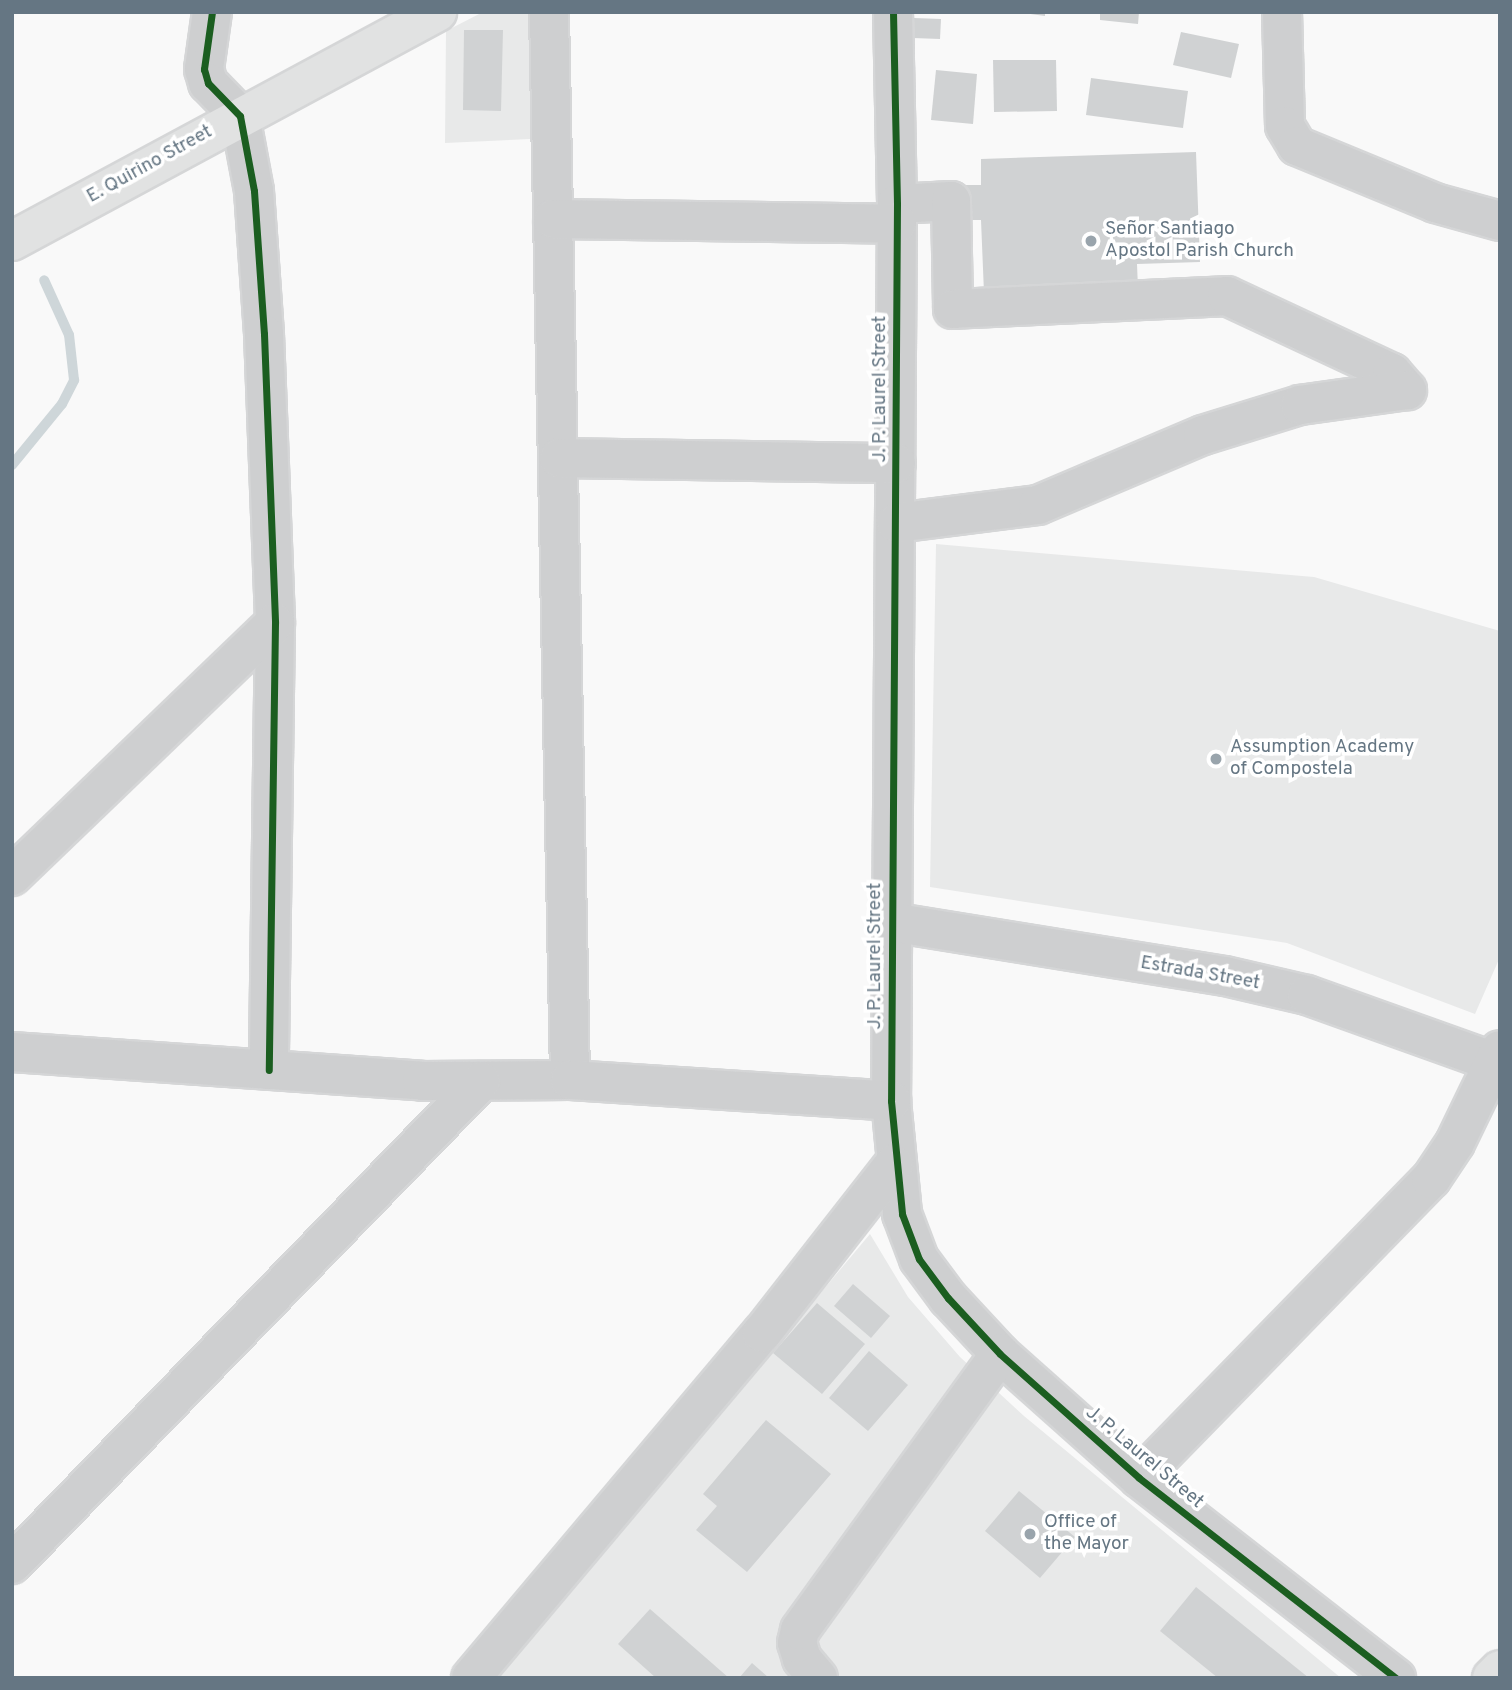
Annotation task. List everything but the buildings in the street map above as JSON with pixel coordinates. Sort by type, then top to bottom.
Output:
[{"type":"main road","name":"E. Quirino Street","points":[[12,241],[437,12]]},
{"type":"main road","points":[[1492,1678],[1500,1670]]},
{"type":"street","points":[[212,12],[204,69],[208,83],[240,116],[254,191],[259,259],[275,623],[269,1070]]},
{"type":"street","points":[[549,12],[570,1080]]},
{"type":"street","name":"J. P. Laurel Street","points":[[893,12],[897,214],[891,1101],[894,1164],[902,1214],[919,1259],[947,1298],[1000,1354],[1139,1478],[1396,1678]]},
{"type":"street","points":[[1282,12],[1285,126],[1297,146],[1424,198],[1500,221]]},
{"type":"street","points":[[553,219],[897,214],[951,201],[953,309],[1227,296],[1392,373],[1406,390],[1300,405],[1203,435],[1038,505],[896,523]]},
{"type":"street","points":[[559,458],[896,463]]},
{"type":"street","points":[[12,876],[275,623]]},
{"type":"street","name":"Estrada Street","points":[[891,922],[1225,976],[1307,995],[1498,1058]]},
{"type":"street","points":[[12,1052],[269,1070],[481,1081],[570,1080],[891,1101]]},
{"type":"street","points":[[1139,1478],[1431,1179],[1455,1143],[1498,1058]]},
{"type":"street","points":[[12,1564],[481,1081]]},
{"type":"street","points":[[471,1678],[762,1333],[894,1164]]},
{"type":"street","points":[[818,1678],[802,1659],[797,1643],[800,1630],[1000,1354]]},
{"type":"shaded area","points":[[483,12],[531,12],[530,139],[445,143],[446,31]]},
{"type":"shaded area","name":"Assumption Academy of Compostela","points":[[936,544],[1314,577],[1500,631],[1500,957],[1475,1014],[1287,943],[930,887]]},
{"type":"shaded area","points":[[870,1234],[908,1297],[960,1357],[1024,1416],[1341,1678],[498,1678]]},
{"type":"waterway","points":[[12,465],[62,404],[74,380],[69,335],[44,280]]},
{"type":"cycle path","points":[[212,12],[204,69],[208,83],[240,116],[254,191],[264,334],[275,623],[269,1070]]},
{"type":"cycle path","points":[[893,12],[897,204],[891,1101],[902,1214],[919,1259],[948,1298],[1000,1354],[1139,1478],[1396,1678]]},
{"type":"place","name":"Señor Santiago Apostol Parish Church","points":[[1091,241]]},
{"type":"place","name":"Assumption Academy of Compostela","points":[[1216,759]]},
{"type":"place","name":"Office of the Mayor","points":[[1030,1534]]}]
